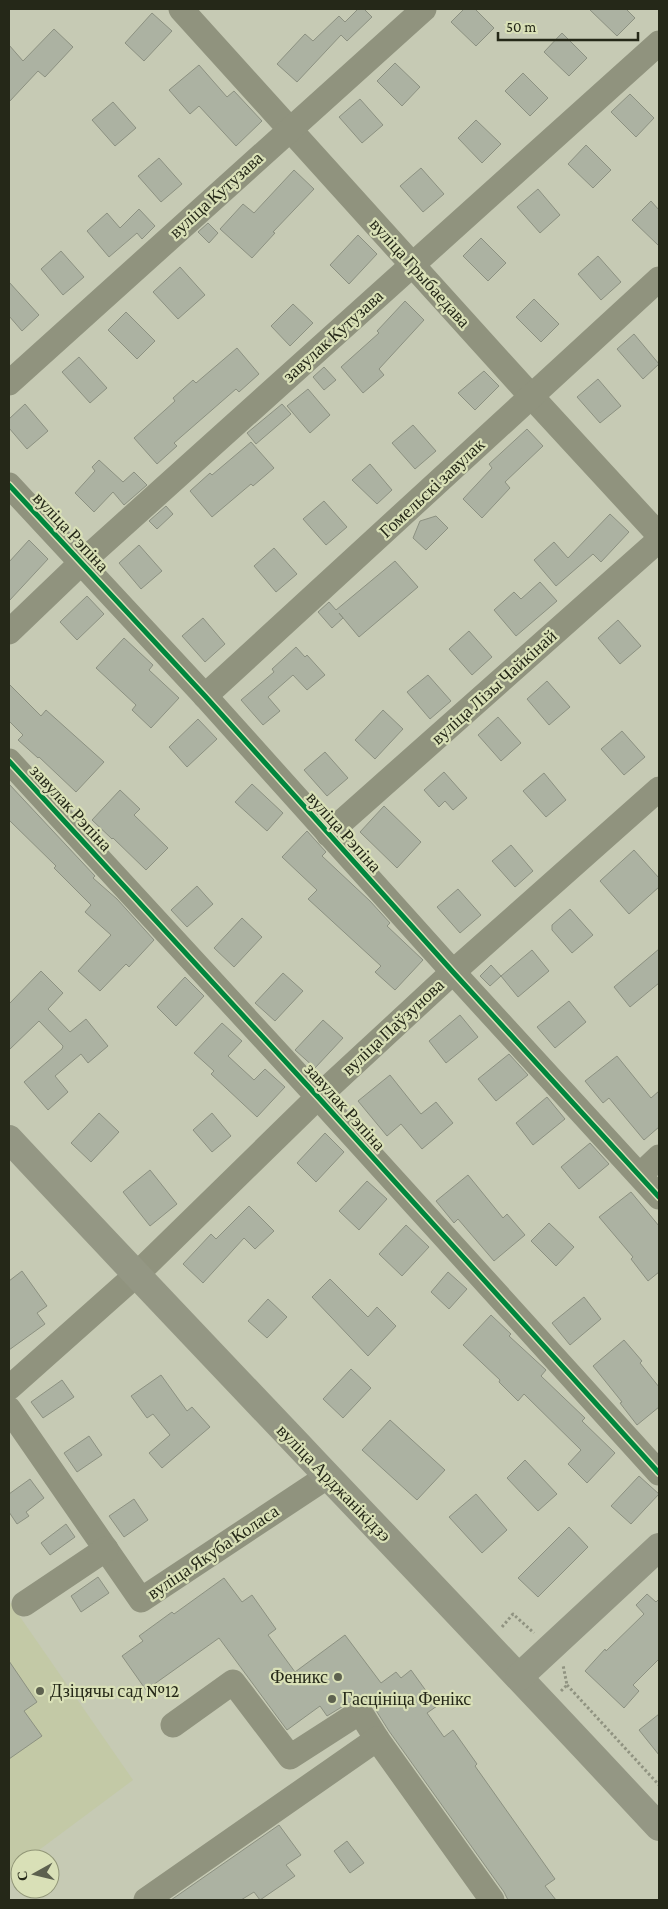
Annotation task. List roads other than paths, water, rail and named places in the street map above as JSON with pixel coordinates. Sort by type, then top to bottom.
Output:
[{"type":"main road","name":"вуліца Арджанікідзэ","points":[[9,1139],[136,1275],[520,1677],[659,1827]]},
{"type":"main road","points":[[520,1677],[659,1547]]},
{"type":"street","name":"вуліца Грыбаедава","points":[[181,9],[659,535]]},
{"type":"street","name":"вуліца Кутузава","points":[[9,383],[424,9]]},
{"type":"street","name":"завулак Кутузава","points":[[9,632],[81,563],[659,43]]},
{"type":"street","name":"Гомельскі завулак","points":[[205,696],[659,279]]},
{"type":"street","name":"вуліца Рэпіна","points":[[9,485],[205,696],[453,972],[659,1197]]},
{"type":"street","name":"вуліца Лізы Чайкінай","points":[[328,834],[659,540]]},
{"type":"street","name":"завулак Рэпіна","points":[[9,761],[318,1097],[659,1473]]},
{"type":"street","name":"вуліца Паўзунова","points":[[9,1388],[136,1275],[318,1097],[453,972],[659,789]]},
{"type":"street","points":[[640,1175],[659,1158]]},
{"type":"street","name":"вуліца Якуба Коласа","points":[[9,1409],[142,1600],[328,1476]]},
{"type":"street","points":[[24,1604],[106,1549]]},
{"type":"street","points":[[173,1725],[232,1682],[290,1757],[360,1712],[377,1739],[492,1900]]},
{"type":"street","points":[[146,1900],[377,1739]]},
{"type":"place","name":"Феникс","points":[[338,1677]]},
{"type":"place","name":"Дзіцячы сад №12","points":[[40,1691]]},
{"type":"place","name":"Гасцініца Фенікс","points":[[332,1699]]}]
